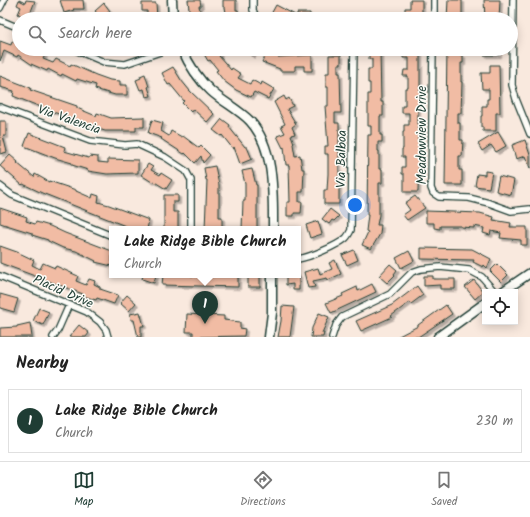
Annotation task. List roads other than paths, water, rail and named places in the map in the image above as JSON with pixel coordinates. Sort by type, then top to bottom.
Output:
[{"type":"street","points":[[0,8],[4,0]]},
{"type":"street","points":[[172,0],[173,12]]},
{"type":"street","points":[[253,0],[254,12]]},
{"type":"street","points":[[434,0],[434,12]]},
{"type":"street","points":[[513,0],[513,12]]},
{"type":"street","points":[[0,20],[12,25]]},
{"type":"street","points":[[90,56],[104,62],[125,64],[148,56]]},
{"type":"street","points":[[186,56],[197,76],[211,91],[250,121],[258,132],[266,150],[271,174],[273,226]]},
{"type":"street","name":"Via Balboa","points":[[301,258],[339,243],[347,238],[351,230],[354,56]]},
{"type":"street","name":"Meadowview Drive","points":[[433,56],[431,188],[433,193],[439,197],[469,198],[511,211],[530,209]]},
{"type":"street","points":[[512,56],[512,85],[530,134]]},
{"type":"street","name":"Via Valencia","points":[[0,107],[90,141],[124,145],[137,144],[165,157],[186,171],[191,180],[191,226]]},
{"type":"street","points":[[0,186],[12,195],[109,235]]},
{"type":"street","points":[[332,337],[336,325],[342,317],[390,294],[412,272],[421,269],[440,267],[469,270],[482,277],[492,289]]},
{"type":"street","points":[[506,289],[530,273]]},
{"type":"street","name":"Placid Drive","points":[[0,276],[87,312],[100,322],[106,330],[108,337]]},
{"type":"street","points":[[269,337],[272,313],[272,278]]},
{"type":"street","points":[[53,337],[58,330],[69,305]]},
{"type":"street","points":[[438,337],[482,305]]},
{"type":"place","name":"Lake Ridge Bible Church","points":[[205,324]]}]
